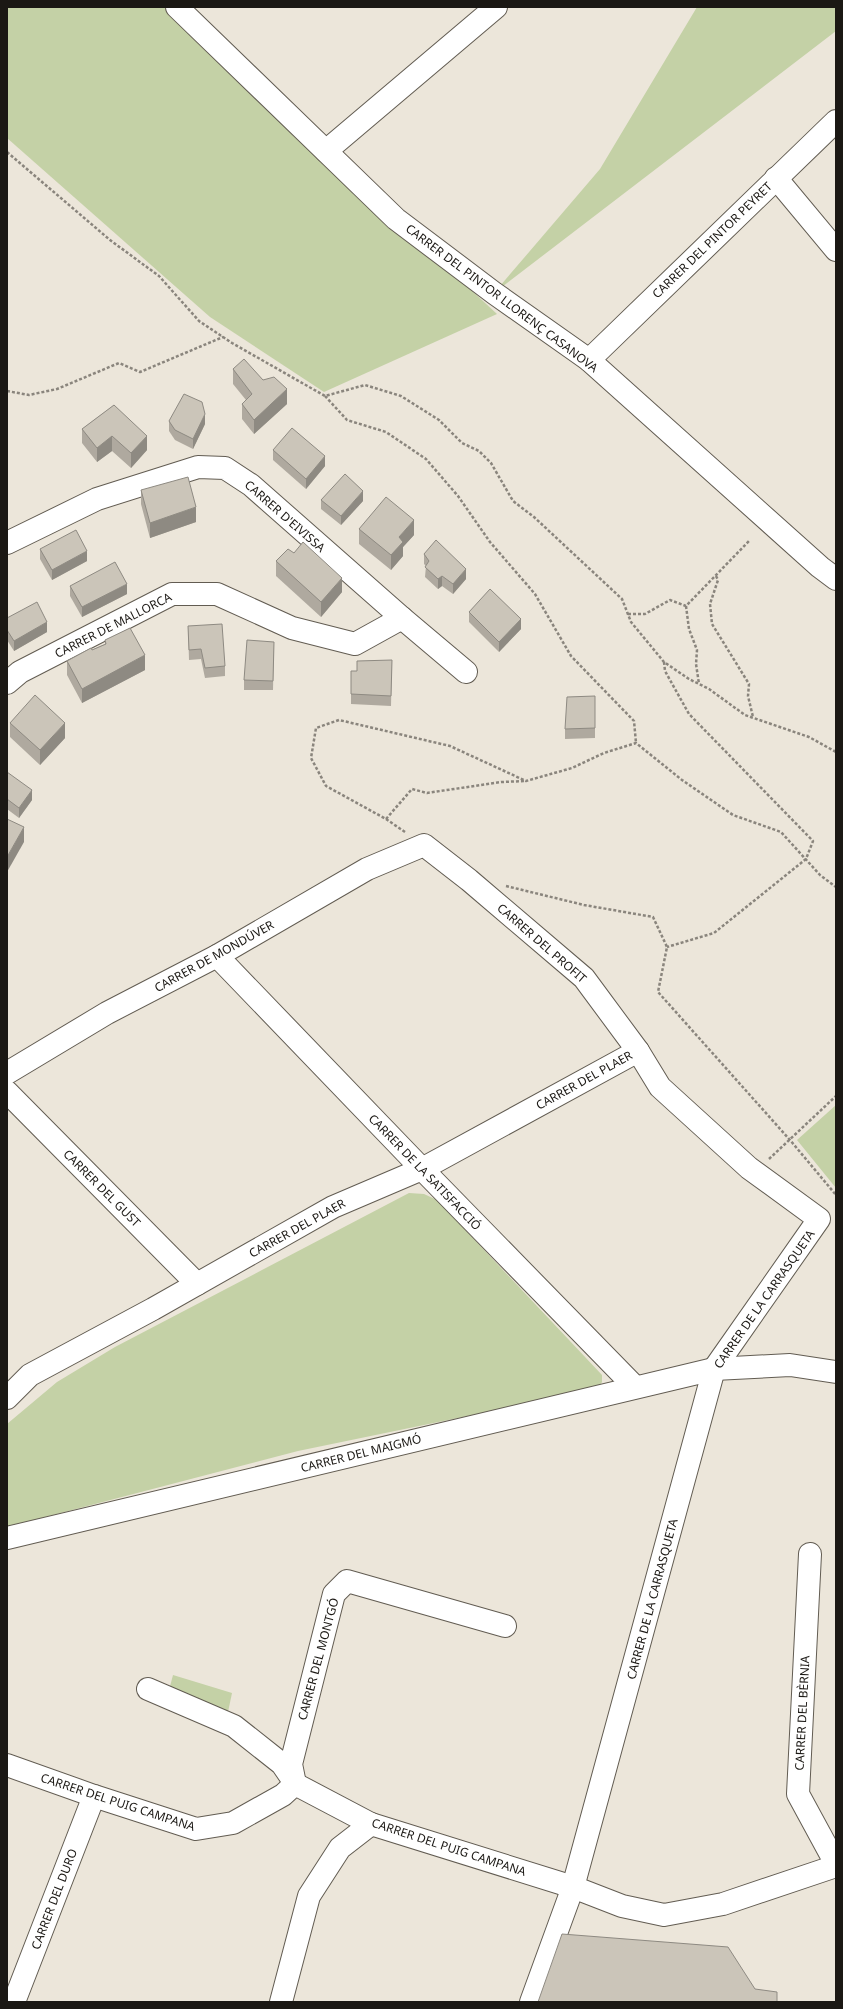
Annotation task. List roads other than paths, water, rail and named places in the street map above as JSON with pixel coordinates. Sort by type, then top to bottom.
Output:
[{"type":"street","name":"CARRER DEL PINTOR LLORENÇ CASANOVA","points":[[176,7],[396,219],[494,293],[589,360],[820,567],[836,579]]},
{"type":"street","points":[[326,151],[485,10]]},
{"type":"street","name":"CARRER DEL PINTOR PEYRET","points":[[589,360],[836,121]]},
{"type":"street","points":[[776,178],[836,250]]},
{"type":"street","name":"CARRER D'EIVISSA","points":[[7,543],[97,498],[198,467],[225,468],[251,485],[402,618],[466,672]]},
{"type":"street","name":"CARRER DE MALLORCA","points":[[7,683],[20,672],[172,594],[217,594],[292,628],[354,644],[402,618]]},
{"type":"street","name":"CARRER DE MONDÚVER","points":[[7,1073],[107,1013],[217,956],[368,869],[424,845]]},
{"type":"street","name":"CARRER DEL PROFIT","points":[[424,845],[470,880],[584,978],[638,1051],[660,1087],[754,1173],[819,1219]]},
{"type":"street","name":"CARRER DE LA SATISFACCIÓ","points":[[217,956],[422,1170],[635,1387]]},
{"type":"street","name":"CARRER DEL PLAER","points":[[7,1398],[30,1375],[197,1284],[333,1207],[422,1170],[638,1051]]},
{"type":"street","name":"CARRER DEL GUST","points":[[7,1092],[197,1284]]},
{"type":"street","name":"CARRER DE LA CARRASQUETA","points":[[531,2002],[573,1887],[714,1369],[819,1219]]},
{"type":"street","name":"CARRER DEL MAIGMÓ","points":[[7,1538],[714,1369],[790,1365],[836,1372]]},
{"type":"street","name":"CARRER DEL BÈRNIA","points":[[810,1554],[798,1794],[836,1865]]},
{"type":"street","name":"CARRER DEL MONTGÓ","points":[[295,1784],[291,1764],[334,1594],[347,1582],[505,1626]]},
{"type":"street","points":[[148,1689],[234,1726],[282,1764],[295,1784]]},
{"type":"street","name":"CARRER DEL PUIG CAMPANA","points":[[7,1765],[94,1796],[196,1829],[233,1823],[283,1795],[295,1784],[371,1824],[573,1887],[622,1906],[664,1915],[723,1904],[836,1865]]},
{"type":"street","name":"CARRER DEL DURO","points":[[14,2002],[94,1796]]},
{"type":"street","points":[[281,2002],[309,1896],[340,1848],[371,1824]]}]
